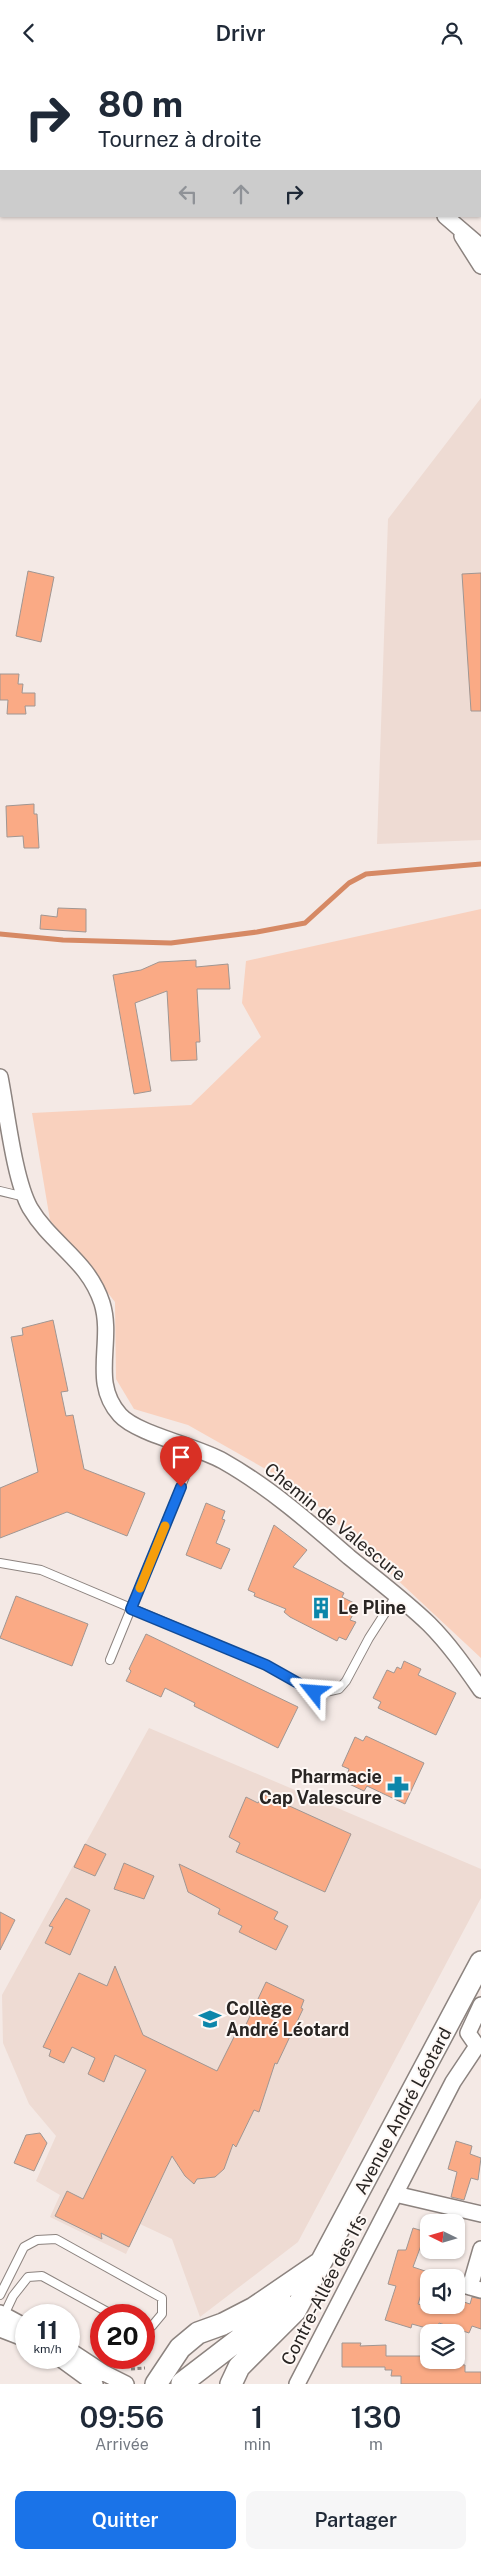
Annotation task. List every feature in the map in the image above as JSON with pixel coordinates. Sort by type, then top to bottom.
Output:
[{"type":"main road","name":"Avenue André Léotard","points":[[232,2384],[239,2367],[295,2311],[479,1974]]},
{"type":"main road","name":"Avenue André Léotard","points":[[180,2384],[255,2327],[324,2260]]},
{"type":"main road","points":[[156,2384],[180,2348],[198,2333],[223,2324],[254,2308],[324,2260]]},
{"type":"street","points":[[446,217],[481,247]]},
{"type":"street","points":[[457,228],[481,266]]},
{"type":"street","name":"Chemin de Valescure","points":[[0,1077],[26,1197],[44,1227],[80,1263],[95,1285],[106,1322],[103,1369],[104,1385],[107,1396],[122,1417],[140,1428],[202,1450],[234,1467],[291,1507],[430,1625],[461,1661],[481,1690]]},
{"type":"street","name":"Contre-Allée des Ifs","points":[[296,2384],[452,2082],[479,2046],[468,2033],[481,2005]]},
{"type":"street","points":[[395,2194],[481,2214]]},
{"type":"street","points":[[469,2287],[481,2249]]},
{"type":"street","points":[[1,2320],[15,2329]]},
{"type":"street","points":[[80,2357],[104,2373],[126,2384]]},
{"type":"street","points":[[74,2369],[95,2384]]},
{"type":"lane","points":[[0,1191],[26,1197]]},
{"type":"lane","points":[[110,1660],[188,1469]]},
{"type":"lane","points":[[0,1563],[41,1570],[266,1665],[302,1687],[321,1693],[339,1689],[346,1681],[369,1638],[396,1595]]},
{"type":"lane","points":[[0,2295],[24,2247],[37,2239],[56,2239],[162,2298],[162,2315],[155,2323]]},
{"type":"lane","points":[[1,2320],[13,2296],[28,2277],[42,2276],[93,2304]]},
{"type":"shaded area","points":[[481,398],[481,840],[377,844],[388,519]]},
{"type":"shaded area","points":[[481,909],[481,1658],[299,1488],[188,1425],[134,1409],[116,1379],[115,1302],[50,1220],[32,1113],[191,1105],[261,1037],[242,1003],[246,961]]},
{"type":"shaded area","name":"Collège André Léotard","points":[[149,1728],[481,1869],[481,1898],[298,2242],[200,2317],[172,2239],[140,2224],[126,2254],[50,2217],[60,2195],[36,2181],[56,2136],[29,2104],[3,2043],[2,1995]]},
{"type":"building","points":[[28,571],[54,577],[41,642],[16,636]]},
{"type":"building","points":[[481,573],[481,711],[471,711],[462,574]]},
{"type":"building","points":[[0,674],[19,674],[18,684],[23,684],[22,693],[35,693],[35,706],[25,706],[26,714],[7,714],[8,700],[0,700]]},
{"type":"building","points":[[34,804],[34,814],[37,814],[39,848],[24,848],[23,836],[7,837],[6,806]]},
{"type":"building","points":[[58,908],[86,909],[86,932],[40,929],[41,915],[57,917]]},
{"type":"building","points":[[196,960],[196,967],[228,964],[230,989],[197,989],[200,1042],[196,1042],[197,1060],[171,1061],[167,991],[135,1003],[151,1091],[134,1094],[113,975],[141,970],[159,962]]},
{"type":"building","points":[[53,1320],[68,1391],[61,1392],[66,1416],[73,1415],[84,1469],[145,1493],[127,1536],[67,1512],[0,1538],[0,1488],[38,1472],[11,1337],[23,1335],[22,1328]]},
{"type":"building","points":[[206,1503],[225,1511],[222,1519],[225,1520],[216,1543],[230,1549],[221,1569],[186,1555]]},
{"type":"building","points":[[274,1525],[307,1550],[293,1567],[344,1593],[342,1597],[358,1605],[350,1620],[356,1622],[346,1640],[339,1637],[337,1641],[290,1617],[284,1612],[286,1609],[254,1596],[255,1593],[248,1590]]},
{"type":"building","points":[[16,1596],[88,1624],[72,1666],[0,1638]]},
{"type":"building","points":[[146,1634],[298,1707],[278,1748],[194,1706],[195,1703],[165,1688],[161,1697],[126,1681],[131,1671],[129,1669]]},
{"type":"building","points":[[404,1661],[421,1669],[418,1675],[456,1693],[436,1735],[378,1708],[381,1702],[373,1698],[387,1670],[394,1673],[397,1667],[401,1669]]},
{"type":"building","points":[[366,1736],[424,1763],[405,1804],[367,1786],[364,1791],[347,1783],[350,1777],[347,1775],[349,1769],[342,1766],[355,1737],[363,1741]]},
{"type":"building","points":[[263,1794],[351,1834],[325,1892],[236,1852],[240,1843],[229,1837],[246,1797],[258,1803]]},
{"type":"building","points":[[85,1844],[106,1854],[95,1876],[74,1867]]},
{"type":"building","points":[[124,1863],[154,1876],[144,1899],[114,1889]]},
{"type":"building","points":[[179,1864],[278,1912],[274,1919],[288,1926],[276,1950],[239,1932],[242,1926],[218,1914],[220,1909],[188,1892]]},
{"type":"building","points":[[66,1898],[90,1910],[70,1955],[45,1943],[53,1927],[49,1926]]},
{"type":"building","points":[[0,1912],[15,1920],[0,1950]]},
{"type":"building","points":[[115,1966],[143,2035],[217,2071],[236,2033],[241,2035],[266,1982],[304,2000],[301,2008],[303,2009],[277,2064],[275,2063],[259,2112],[254,2110],[236,2147],[233,2144],[224,2169],[215,2177],[197,2179],[194,2184],[185,2176],[172,2156],[129,2247],[101,2233],[102,2239],[55,2216],[67,2191],[83,2199],[146,2070],[115,2055],[104,2082],[88,2074],[95,2058],[72,2047],[64,2063],[49,2056],[51,2050],[43,2047],[79,1973],[107,1986]]},
{"type":"building","points":[[40,2133],[47,2143],[34,2171],[14,2163],[26,2135]]},
{"type":"building","points":[[456,2141],[472,2146],[470,2154],[481,2158],[478,2180],[471,2178],[464,2200],[451,2197],[457,2172],[448,2169]]},
{"type":"building","points":[[413,2228],[420,2230],[420,2248],[413,2267],[420,2269],[420,2298],[418,2304],[420,2304],[420,2314],[465,2314],[465,2302],[470,2304],[472,2297],[481,2299],[481,2329],[472,2326],[469,2333],[465,2332],[465,2324],[439,2323],[420,2324],[420,2326],[412,2324],[411,2328],[385,2320],[396,2286],[388,2284],[398,2250],[406,2250]]},
{"type":"building","points":[[342,2343],[361,2343],[360,2346],[386,2345],[386,2356],[420,2356],[420,2369],[465,2369],[465,2372],[481,2372],[481,2384],[401,2384],[401,2376],[391,2376],[392,2370],[385,2370],[385,2367],[342,2367]]},
{"type":"waterway","points":[[0,934],[63,940],[171,943],[257,932],[305,923],[349,883],[366,874],[481,864]]},
{"type":"slow traffic","points":[[140,1588],[165,1526]]},
{"type":"place","name":"Le Pline","points":[[321,1608]]},
{"type":"place","name":"Pharmacie Cap Valescure","points":[[398,1787]]},
{"type":"place","name":"Collège André Léotard","points":[[210,2019]]},
{"type":"route","points":[[181,1487],[131,1609],[266,1665],[302,1687],[314,1692]]}]
